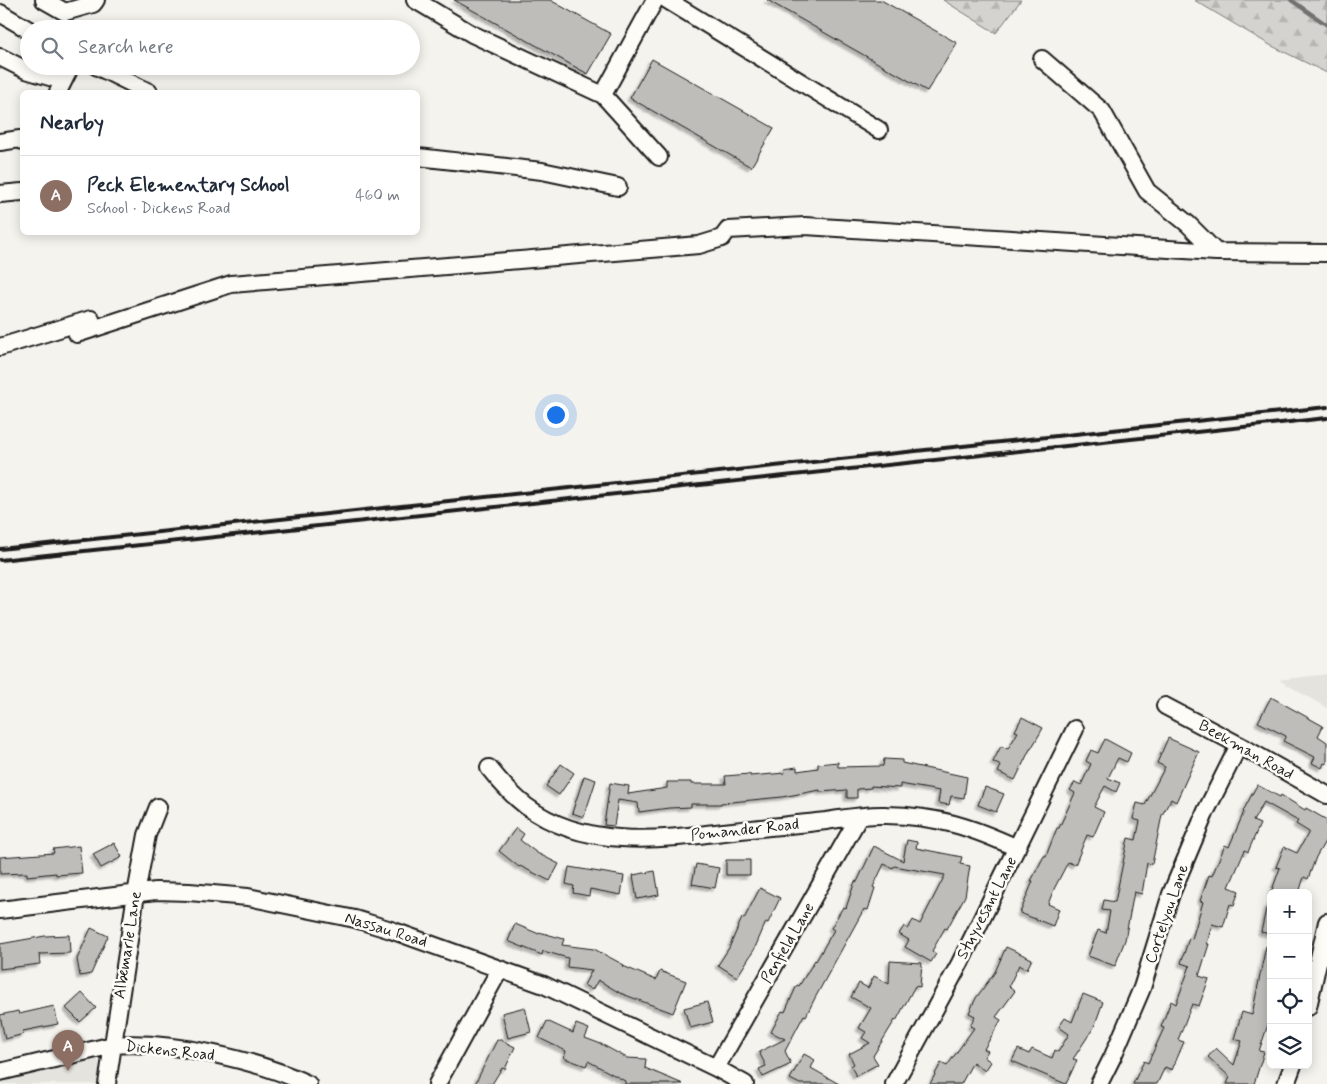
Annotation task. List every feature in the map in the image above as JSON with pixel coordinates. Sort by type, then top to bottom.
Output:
[{"type":"street","points":[[44,0],[65,12],[93,4],[96,0]]},
{"type":"street","points":[[415,0],[472,34],[603,95],[659,157]]},
{"type":"street","points":[[603,95],[655,0]]},
{"type":"street","points":[[667,0],[880,130]]},
{"type":"street","points":[[0,13],[20,25]]},
{"type":"street","points":[[0,57],[20,67]]},
{"type":"street","points":[[1042,59],[1102,111],[1147,191],[1188,224],[1216,252]]},
{"type":"street","points":[[36,75],[61,87],[67,75]]},
{"type":"street","points":[[114,75],[145,90]]},
{"type":"street","points":[[0,142],[20,139]]},
{"type":"street","points":[[420,157],[542,171],[618,187]]},
{"type":"street","points":[[0,194],[20,192]]},
{"type":"street","points":[[77,334],[231,284],[699,245],[722,238],[728,230],[805,226],[1216,252],[1327,253]]},
{"type":"street","points":[[0,347],[165,296]]},
{"type":"street","name":"Beekman Road","points":[[1165,706],[1239,745],[1327,796]]},
{"type":"street","name":"Stuyvesant Lane","points":[[894,1084],[960,964],[1075,729]]},
{"type":"street","name":"Cortelyou Lane","points":[[1099,1084],[1139,995],[1172,894],[1206,811],[1239,745]]},
{"type":"street","name":"Pomander Road","points":[[489,768],[508,790],[527,807],[573,829],[601,836],[625,839],[677,838],[884,814],[942,820],[970,828],[1017,848]]},
{"type":"street","name":"Albemarle Lane","points":[[107,1084],[136,894],[147,835],[158,807]]},
{"type":"street","name":"Penfield Lane","points":[[716,1068],[859,817]]},
{"type":"street","name":"Nassau Road","points":[[0,910],[156,891],[189,892],[248,898],[355,919],[391,930],[562,993],[745,1084]]},
{"type":"street","points":[[1312,989],[1327,922]]},
{"type":"street","points":[[437,1084],[500,969]]},
{"type":"street","name":"Dickens Road","points":[[0,1072],[113,1045],[132,1044],[171,1047],[226,1057],[269,1069],[308,1084]]},
{"type":"street","points":[[1286,1084],[1291,1069]]},
{"type":"shaded area","points":[[1327,674],[1327,708],[1279,680]]},
{"type":"shaded area","points":[[90,1058],[98,1060],[102,1069],[99,1084],[0,1084],[0,1080]]},
{"type":"green space","points":[[943,0],[1021,0],[996,33]]},
{"type":"green space","points":[[1194,0],[1327,0],[1327,73],[1270,45]]},
{"type":"building","points":[[454,0],[550,0],[611,34],[588,74]]},
{"type":"building","points":[[767,0],[881,0],[957,43],[927,91]]},
{"type":"building","points":[[652,59],[774,128],[751,167],[630,98]]},
{"type":"building","points":[[1271,697],[1323,726],[1318,736],[1327,742],[1327,764],[1324,763],[1322,768],[1312,763],[1315,757],[1283,741],[1286,736],[1258,722]]},
{"type":"building","points":[[1022,717],[1043,728],[1015,780],[998,772],[1001,766],[993,762],[1001,746],[1008,749],[1018,732],[1015,731]]},
{"type":"building","points":[[1168,738],[1199,752],[1176,802],[1171,799],[1162,815],[1152,864],[1147,863],[1142,894],[1134,892],[1125,940],[1115,966],[1088,956],[1098,930],[1106,933],[1110,911],[1102,910],[1104,900],[1115,902],[1128,838],[1136,840],[1140,821],[1133,819],[1137,803],[1145,805],[1165,767],[1157,763]]},
{"type":"building","points":[[1105,739],[1131,753],[1127,762],[1118,758],[1108,778],[1120,783],[1116,792],[1105,786],[1094,807],[1104,812],[1093,837],[1087,835],[1075,865],[1068,862],[1054,889],[1048,904],[1059,909],[1053,926],[1020,913],[1033,881],[1031,881],[1044,856],[1046,856],[1057,828],[1059,828],[1075,793],[1070,790],[1075,782],[1081,785],[1091,764],[1086,761],[1091,750],[1098,753]]},
{"type":"building","points":[[884,759],[902,760],[902,763],[967,777],[964,798],[951,796],[949,805],[938,803],[940,791],[900,784],[900,788],[871,786],[871,788],[857,789],[857,798],[847,798],[847,790],[820,792],[820,790],[782,797],[721,804],[691,804],[691,807],[639,812],[638,803],[618,800],[614,826],[604,825],[610,783],[629,786],[628,794],[667,788],[667,782],[726,784],[725,776],[785,773],[784,769],[797,767],[797,771],[818,768],[818,764],[838,762],[838,767],[883,766]]},
{"type":"building","points":[[561,764],[574,773],[559,795],[546,786]]},
{"type":"building","points":[[584,776],[596,780],[584,817],[572,813]]},
{"type":"building","points":[[1257,785],[1280,797],[1281,795],[1305,810],[1306,808],[1327,820],[1327,838],[1316,857],[1308,879],[1304,877],[1300,889],[1272,889],[1280,868],[1276,867],[1284,847],[1297,853],[1309,832],[1296,824],[1298,821],[1264,802],[1253,821],[1260,824],[1248,852],[1245,850],[1229,887],[1239,891],[1234,905],[1230,904],[1223,927],[1212,924],[1207,944],[1209,944],[1199,976],[1209,979],[1199,1006],[1192,1004],[1178,1040],[1184,1042],[1172,1070],[1165,1067],[1157,1084],[1133,1084],[1144,1061],[1148,1063],[1164,1028],[1161,1027],[1171,1001],[1176,1004],[1190,966],[1181,963],[1189,938],[1192,939],[1203,902],[1200,901],[1209,875],[1212,876],[1225,845],[1229,847],[1243,811]]},
{"type":"building","points":[[985,787],[1004,794],[996,812],[978,805]]},
{"type":"building","points":[[516,828],[524,834],[520,840],[537,853],[559,864],[550,881],[519,867],[499,851]]},
{"type":"building","points":[[907,840],[917,842],[916,848],[962,857],[960,864],[970,866],[965,896],[947,929],[945,928],[932,951],[936,954],[931,962],[905,947],[909,940],[899,934],[904,926],[908,929],[913,920],[920,924],[945,875],[894,866],[893,868],[884,864],[873,887],[875,888],[868,910],[864,909],[785,1051],[791,1064],[763,1077],[759,1069],[766,1066],[759,1052],[785,1039],[771,1032],[782,1011],[785,1012],[797,985],[799,986],[816,961],[834,930],[831,928],[843,907],[846,908],[855,881],[857,882],[874,846],[903,861]]},
{"type":"building","points":[[114,843],[122,857],[101,868],[93,854]]},
{"type":"building","points":[[79,846],[82,873],[27,876],[27,873],[0,874],[0,857],[54,853],[53,849]]},
{"type":"building","points":[[726,860],[750,860],[750,875],[726,875]]},
{"type":"building","points":[[696,864],[719,868],[715,888],[692,884]]},
{"type":"building","points":[[569,867],[624,876],[621,895],[590,889],[589,896],[573,893],[574,886],[566,884]]},
{"type":"building","points":[[655,871],[659,895],[637,899],[633,875]]},
{"type":"building","points":[[760,888],[780,898],[768,923],[766,922],[754,950],[737,977],[718,965],[729,948],[742,918],[744,919]]},
{"type":"building","points":[[1267,905],[1267,933],[1261,932]]},
{"type":"building","points":[[515,924],[539,934],[539,932],[564,939],[562,945],[594,949],[623,966],[656,980],[660,971],[686,981],[673,1013],[620,993],[598,980],[592,990],[584,985],[592,970],[567,967],[568,958],[543,951],[542,955],[508,941]]},
{"type":"building","points":[[91,928],[108,936],[91,974],[80,976],[77,959]]},
{"type":"building","points":[[69,935],[70,953],[39,954],[40,964],[0,969],[0,944],[45,936]]},
{"type":"building","points":[[1267,946],[1267,1028],[1259,1051],[1264,1052],[1254,1084],[1227,1084],[1230,1077],[1208,1057],[1216,1048],[1234,1065],[1242,1041],[1234,1039],[1242,1012],[1252,1015]]},
{"type":"building","points":[[1006,947],[1032,959],[1027,969],[1019,965],[1009,986],[1015,991],[996,1017],[1001,1020],[984,1049],[988,1051],[984,1057],[991,1062],[985,1071],[973,1062],[961,1084],[930,1084],[941,1063],[947,1066],[974,1028],[970,1026],[975,1016],[969,1013],[976,998],[995,972]]},
{"type":"building","points":[[890,961],[922,963],[920,987],[915,986],[896,1021],[873,1056],[878,1064],[856,1076],[851,1066],[854,1064],[849,1054],[870,1043],[862,1038],[866,1032],[859,1028],[871,1008],[851,997],[859,983],[868,988],[874,976],[889,984]]},
{"type":"building","points":[[82,993],[96,1008],[80,1022],[66,1008]]},
{"type":"building","points":[[1083,994],[1103,1002],[1094,1027],[1073,1059],[1077,1060],[1066,1084],[1012,1061],[1018,1049],[1029,1054],[1032,1049],[1052,1058],[1055,1050],[1058,1052],[1069,1034],[1059,1027],[1065,1018],[1072,1022]]},
{"type":"building","points":[[707,1002],[713,1022],[690,1028],[684,1008]]},
{"type":"building","points":[[54,1006],[58,1024],[23,1031],[24,1034],[5,1039],[0,1015],[18,1011],[19,1014]]},
{"type":"building","points":[[525,1007],[531,1032],[508,1038],[502,1013]]},
{"type":"building","points":[[547,1021],[573,1033],[576,1024],[589,1029],[585,1038],[627,1058],[646,1059],[645,1068],[683,1084],[625,1084],[625,1081],[588,1061],[586,1066],[564,1058],[566,1051],[539,1038]]},
{"type":"building","points":[[497,1040],[515,1047],[505,1069],[502,1068],[492,1084],[475,1084]]},
{"type":"building","points":[[804,1054],[815,1060],[811,1068],[839,1084],[800,1084],[790,1079]]},
{"type":"waterway","points":[[1291,0],[1327,25]]},
{"type":"railway","points":[[0,549],[1327,407]]},
{"type":"railway","points":[[0,560],[1327,418]]},
{"type":"place","name":"Peck Elementary School","points":[[68,1071]]}]
